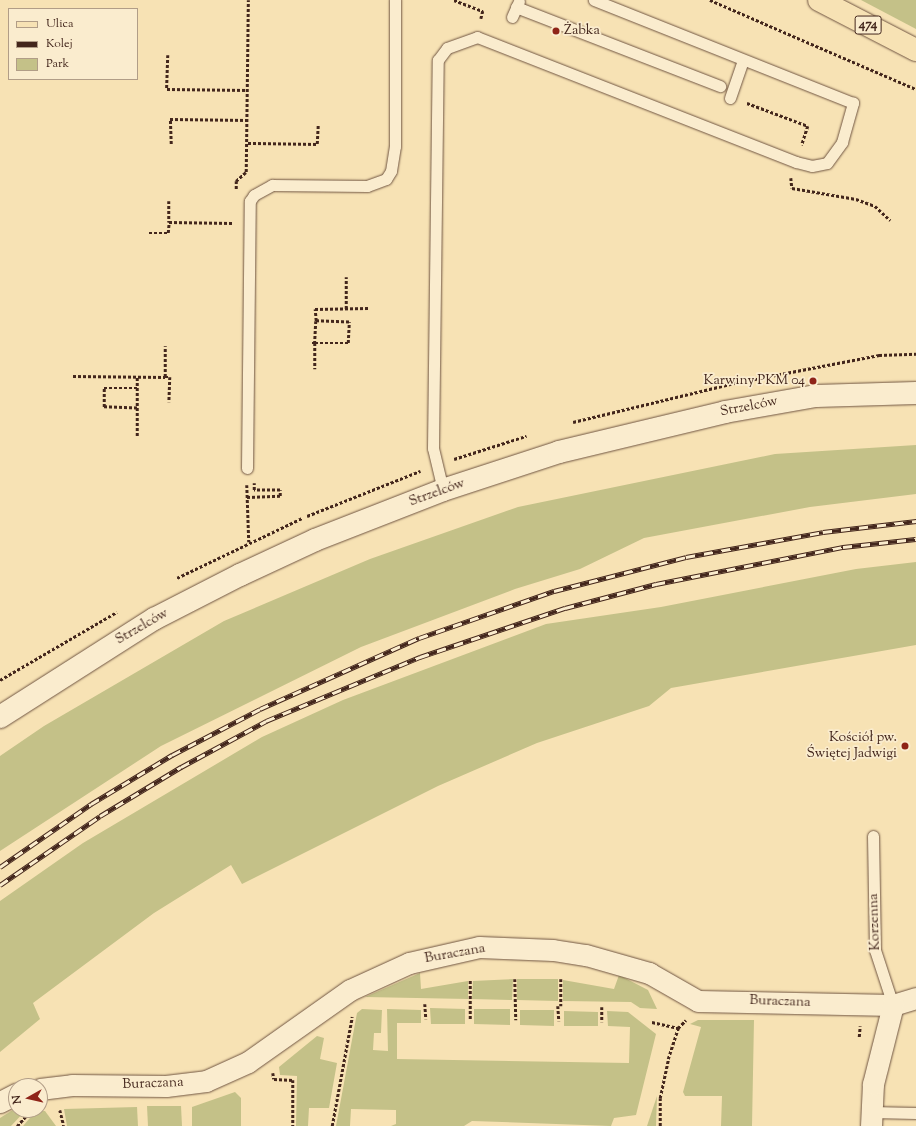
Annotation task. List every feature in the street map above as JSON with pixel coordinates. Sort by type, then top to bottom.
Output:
[{"type":"main road","name":"474","points":[[820,0],[916,50]]},
{"type":"street","name":"Strzelców","points":[[0,717],[154,619],[240,575],[315,540],[443,490],[559,452],[725,412],[816,396],[916,393]]},
{"type":"street","name":"Buraczana","points":[[48,1088],[72,1085],[166,1086],[206,1082],[248,1062],[350,990],[409,963],[479,947],[552,950],[586,955],[649,973],[698,1001],[893,1005]]},
{"type":"street","points":[[871,1119],[877,1062],[893,1005],[916,998]]},
{"type":"lane","points":[[247,470],[250,201],[254,195],[272,185],[367,186],[386,179],[391,171],[395,146],[395,0]]},
{"type":"lane","points":[[443,490],[433,448],[438,60],[452,45],[477,37],[796,162],[812,166],[827,163],[842,142],[853,103],[594,0]]},
{"type":"lane","points":[[516,8],[734,96],[744,60]]},
{"type":"lane","name":"Korzenna","points":[[873,836],[875,950],[893,1005]]},
{"type":"lane","points":[[871,1119],[916,1113]]},
{"type":"path","points":[[246,172],[248,143],[248,0]]},
{"type":"path","points":[[454,0],[481,10]]},
{"type":"path","points":[[710,0],[916,89]]},
{"type":"path","points":[[168,55],[167,89],[248,90]]},
{"type":"path","points":[[734,96],[808,126],[800,151]]},
{"type":"path","points":[[171,144],[170,119],[248,120]]},
{"type":"path","points":[[248,143],[317,144],[318,124]]},
{"type":"path","points":[[791,175],[792,188],[856,199],[874,206],[890,220]]},
{"type":"path","points":[[149,233],[168,233],[169,201]]},
{"type":"path","points":[[169,222],[236,223]]},
{"type":"path","points":[[346,276],[346,309]]},
{"type":"path","points":[[315,369],[315,309],[368,308]]},
{"type":"path","points":[[314,343],[348,343],[348,322],[316,321]]},
{"type":"path","points":[[165,346],[165,377]]},
{"type":"path","points":[[821,368],[879,355],[916,354]]},
{"type":"path","points":[[73,376],[170,378],[169,402]]},
{"type":"path","points":[[137,377],[137,436]]},
{"type":"path","points":[[137,388],[104,388],[104,407],[137,408]]},
{"type":"path","points":[[247,497],[280,496],[280,490],[254,490],[254,471],[247,470],[247,497],[249,542]]},
{"type":"path","points":[[515,979],[516,1020]]},
{"type":"path","points":[[470,980],[470,1019]]},
{"type":"path","points":[[559,1021],[561,980]]},
{"type":"path","points":[[425,1004],[426,1019]]},
{"type":"path","points":[[602,1007],[602,1022]]},
{"type":"path","points":[[332,1126],[353,1013]]},
{"type":"path","points":[[652,1022],[678,1028]]},
{"type":"path","points":[[272,1064],[274,1079],[293,1080],[293,1126]]},
{"type":"path","points":[[660,1126],[666,1071]]},
{"type":"path","points":[[17,1126],[24,1118]]},
{"type":"green space","points":[[861,0],[916,0],[916,29]]},
{"type":"green space","points":[[916,445],[916,494],[810,507],[644,538],[580,569],[515,589],[361,647],[161,746],[0,851],[0,756],[44,726],[224,621],[370,559],[518,507],[775,454]]},
{"type":"green space","points":[[916,562],[916,645],[671,688],[649,706],[537,743],[438,786],[242,884],[231,865],[154,913],[33,1003],[40,1019],[0,1052],[0,901],[83,843],[262,737],[343,700],[546,624],[661,607],[856,569]]},
{"type":"green space","points":[[420,973],[421,989],[468,981],[468,999],[365,997]]},
{"type":"green space","points":[[619,975],[648,990],[657,1009],[640,1008],[631,1002],[563,1001],[563,980],[614,989]]},
{"type":"green space","points":[[513,979],[512,1000],[472,999],[473,981]]},
{"type":"green space","points":[[517,979],[558,979],[558,1001],[517,1000]]},
{"type":"green space","points":[[430,1008],[465,1009],[465,1024],[431,1024]]},
{"type":"green space","points":[[362,1009],[382,1010],[381,1033],[374,1033],[373,1050],[388,1051],[387,1009],[421,1010],[421,1023],[397,1023],[397,1059],[629,1063],[630,1027],[608,1026],[607,1011],[628,1012],[656,1034],[636,1115],[614,1118],[611,1126],[472,1121],[464,1126],[391,1126],[396,1124],[396,1110],[351,1109],[350,1126],[336,1126],[357,1013]]},
{"type":"green space","points":[[474,1009],[510,1009],[510,1025],[474,1024]]},
{"type":"green space","points":[[520,1010],[554,1010],[554,1026],[520,1025]]},
{"type":"green space","points":[[564,1011],[598,1012],[598,1026],[564,1026]]},
{"type":"green space","points":[[698,1020],[754,1020],[752,1126],[721,1126],[722,1096],[685,1096],[683,1092],[701,1027],[690,1024]]},
{"type":"green space","points":[[317,1036],[324,1038],[320,1059],[337,1063],[329,1108],[309,1108],[308,1126],[296,1126],[297,1076],[280,1075],[279,1067]]},
{"type":"green space","points":[[235,1092],[241,1098],[241,1126],[192,1126],[192,1107]]},
{"type":"green space","points":[[657,1096],[656,1126],[647,1126]]},
{"type":"green space","points":[[147,1106],[181,1106],[182,1126],[148,1126]]},
{"type":"green space","points":[[137,1107],[138,1126],[67,1126],[64,1109]]},
{"type":"green space","points":[[8,1113],[8,1118],[18,1118],[11,1126],[0,1126],[0,1118]]},
{"type":"green space","points":[[48,1115],[56,1126],[23,1126],[30,1118],[48,1118]]},
{"type":"railway","points":[[0,867],[91,804],[172,755],[260,709],[419,638],[554,591],[686,557],[823,532],[916,521]]},
{"type":"railway","points":[[0,885],[100,816],[181,767],[266,721],[420,657],[565,608],[656,584],[843,547],[916,539]]},
{"type":"place","name":"Żabka","points":[[556,31]]},
{"type":"place","name":"Karwiny PKM 04","points":[[813,381]]},
{"type":"place","name":"Kościół pw. Świętej Jadwigi","points":[[905,746]]}]
